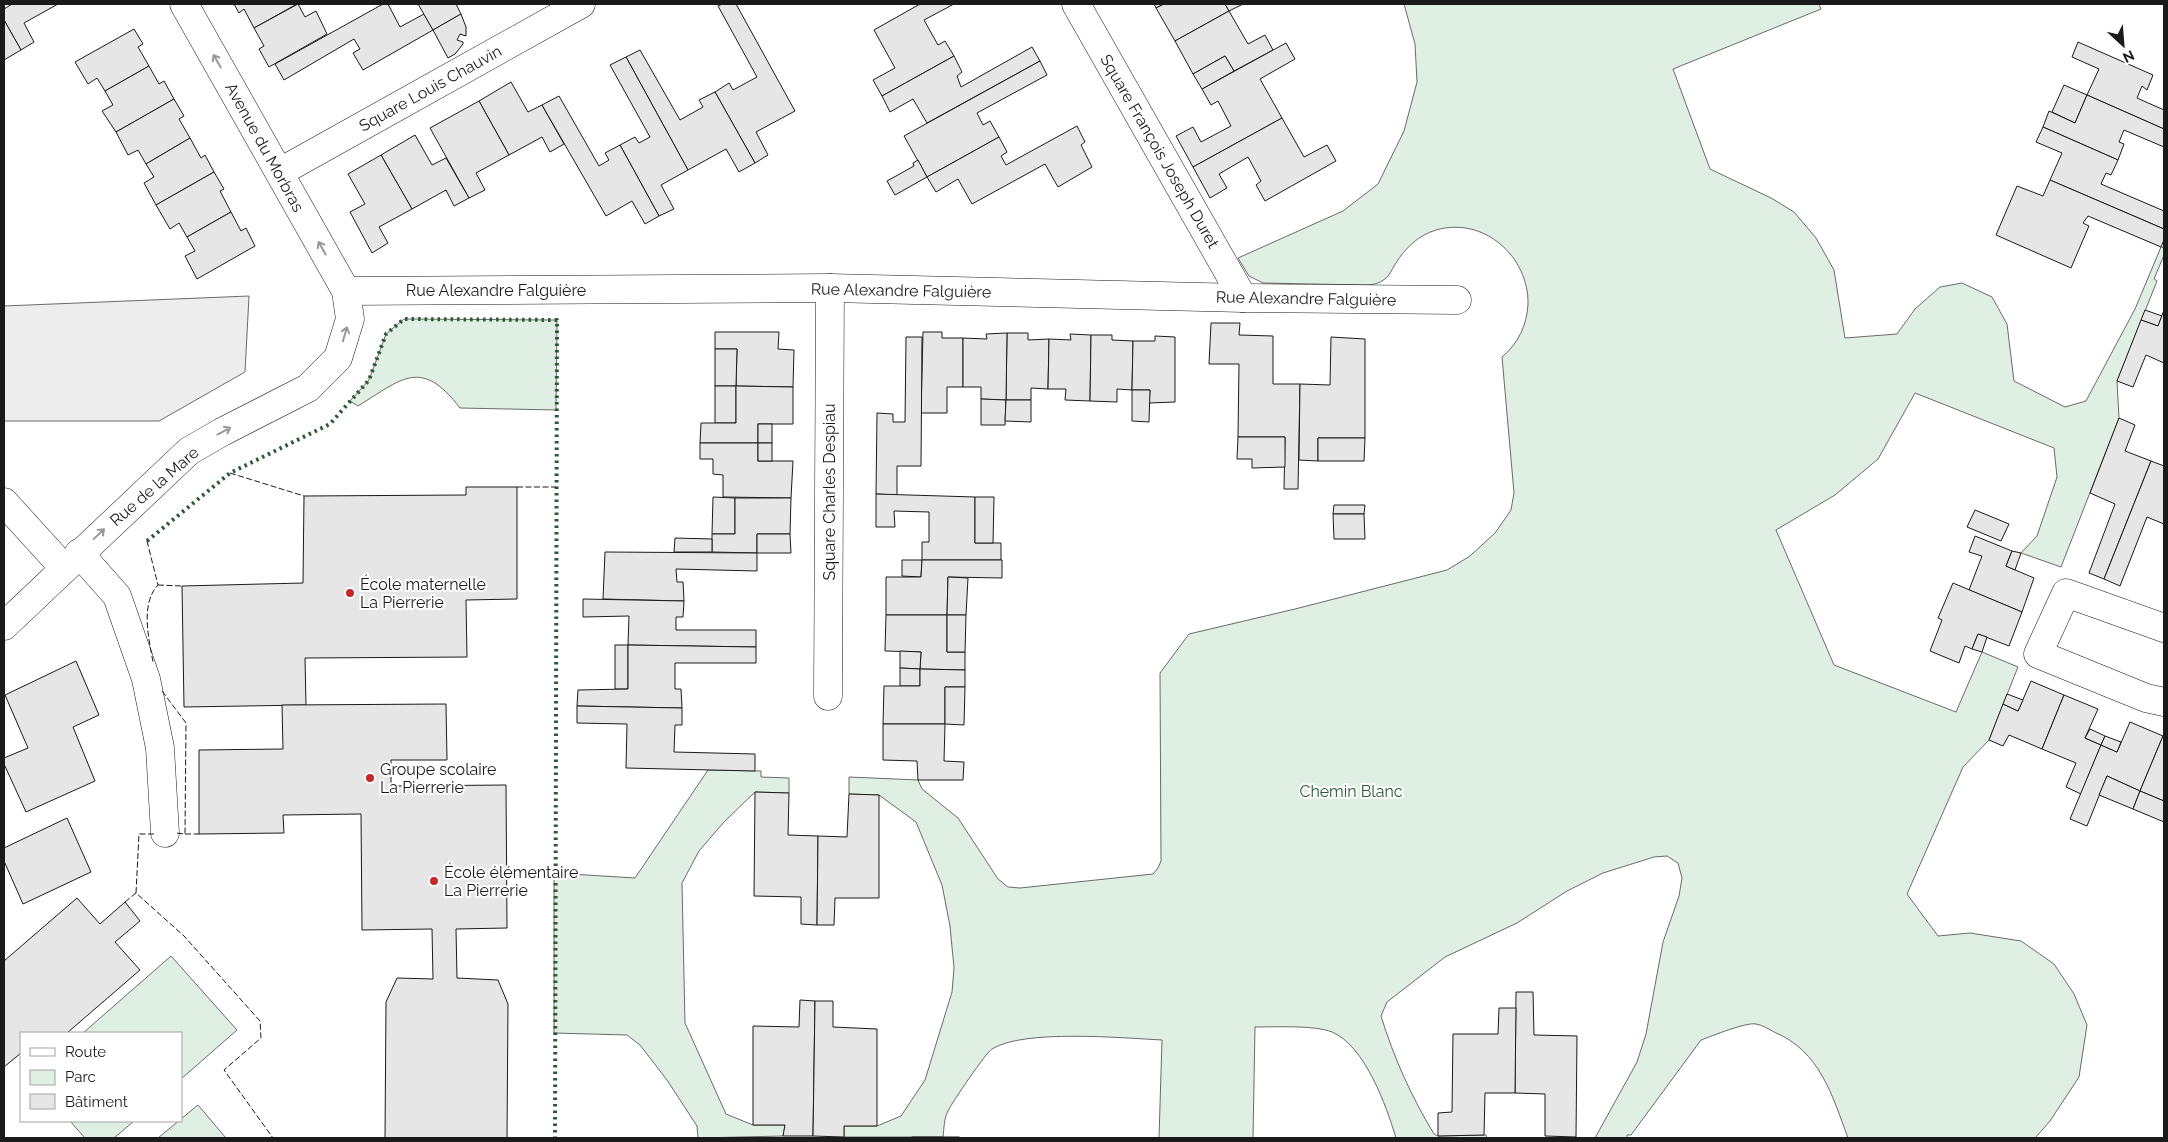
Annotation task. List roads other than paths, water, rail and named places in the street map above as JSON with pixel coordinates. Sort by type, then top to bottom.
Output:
[{"type":"street","name":"Avenue du Morbras","points":[[184,4],[346,291]]},
{"type":"street","name":"Square Louis Chauvin","points":[[280,172],[581,4]]},
{"type":"street","name":"Square François Joseph Duret","points":[[1076,4],[1243,298]]},
{"type":"street","name":"Rue Alexandre Falguière","points":[[346,291],[830,288],[1243,298],[1456,300]]},
{"type":"street","name":"Square Charles Despiau","points":[[828,696],[830,288]]},
{"type":"street","name":"Rue de la Mare","points":[[4,626],[71,560],[189,452],[222,432],[308,388],[338,358],[350,319],[346,291]]},
{"type":"street","points":[[4,502],[71,560],[117,596],[146,679],[160,748],[165,833]]},
{"type":"street","points":[[2164,628],[2066,593],[2038,654],[2146,698],[2164,702]]},
{"type":"place","name":"École maternelle La Pierrerie","points":[[350,593]]},
{"type":"place","name":"Groupe scolaire La Pierrerie","points":[[370,778]]},
{"type":"place","name":"École élémentaire La Pierrerie","points":[[434,881]]},
{"type":"park label","name":"Chemin Blanc","points":[[1351,791]]}]
